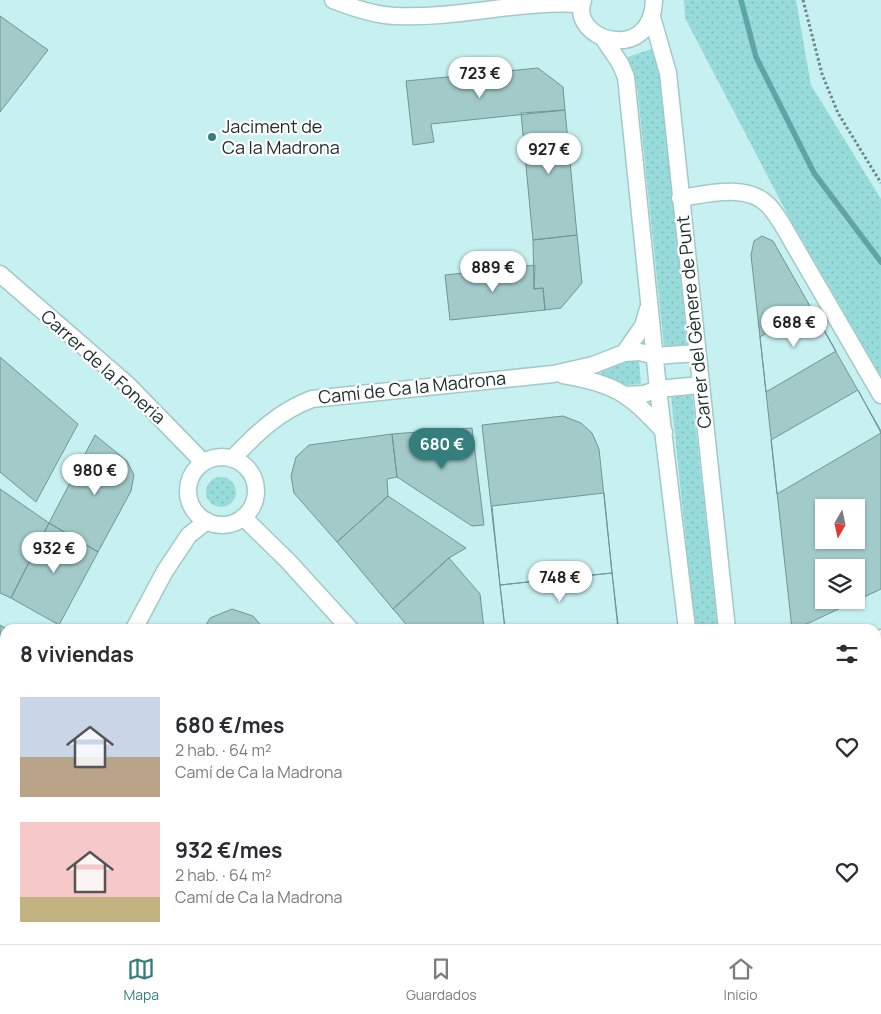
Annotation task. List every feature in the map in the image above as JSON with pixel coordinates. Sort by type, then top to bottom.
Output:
[{"type":"street","points":[[333,0],[374,14],[395,16],[474,11],[559,2],[582,2],[583,17],[590,28],[603,38],[620,63],[626,77],[658,389],[685,624]]},
{"type":"street","points":[[603,38],[616,41],[632,39],[642,32],[652,17],[654,0]]},
{"type":"street","name":"Carrer del Gènere de Punt","points":[[652,17],[668,72],[726,624]]},
{"type":"street","points":[[680,198],[734,192],[753,196],[768,204],[782,224],[881,396]]},
{"type":"street","name":"Carrer de la Foneria","points":[[0,274],[128,385],[203,462]]},
{"type":"street","points":[[624,353],[643,326],[650,305]]},
{"type":"street","name":"Camí de Ca la Madrona","points":[[232,459],[257,433],[278,416],[296,404],[312,398],[553,374],[593,365],[624,353],[640,352],[655,356],[697,353]]},
{"type":"street","name":"Camí de Ca la Madrona","points":[[553,374],[596,381],[626,395],[636,401],[664,432]]},
{"type":"street","points":[[626,395],[644,394],[658,389],[700,384]]},
{"type":"street","points":[[220,457],[232,459],[247,469],[255,485],[254,503],[243,517],[222,525],[207,521],[193,509],[188,491],[193,473],[203,462],[220,457]]},
{"type":"street","points":[[243,517],[288,561],[345,624]]},
{"type":"street","points":[[137,624],[165,571],[189,535],[207,521]]},
{"type":"path","points":[[804,0],[822,74],[838,113],[881,183]]},
{"type":"shaded area","points":[[684,0],[796,0],[811,85],[881,199],[881,376],[790,219],[685,18]]},
{"type":"shaded area","points":[[654,48],[662,82],[687,345],[664,346],[637,86],[628,57]]},
{"type":"shaded area","points":[[639,360],[641,384],[615,386],[599,375],[611,364]]},
{"type":"shaded area","points":[[692,395],[717,624],[694,624],[671,396]]},
{"type":"shaded area","points":[[221,477],[231,482],[236,492],[231,502],[221,507],[211,502],[206,492],[211,482]]},
{"type":"building","points":[[0,16],[48,50],[0,112]]},
{"type":"building","points":[[538,68],[563,87],[565,110],[431,124],[434,142],[413,145],[406,81]]},
{"type":"building","points":[[565,110],[577,235],[533,240],[521,113]]},
{"type":"building","points":[[577,235],[582,283],[561,308],[545,310],[543,288],[534,289],[533,240]]},
{"type":"building","points":[[762,236],[773,241],[881,431],[881,589],[865,597],[865,559],[815,559],[815,609],[838,609],[807,624],[791,624],[751,255],[754,241]]},
{"type":"building","points":[[535,265],[534,289],[543,288],[545,310],[450,320],[445,275]]},
{"type":"building","points":[[811,307],[836,351],[766,392],[760,337]]},
{"type":"building","points":[[0,357],[78,424],[36,502],[0,472]]},
{"type":"building","points":[[858,390],[881,433],[777,494],[771,440]]},
{"type":"building","points":[[563,416],[581,423],[592,433],[599,449],[617,624],[504,624],[482,425]]},
{"type":"building","points":[[472,428],[484,525],[472,526],[397,477],[392,434]]},
{"type":"building","points":[[392,434],[397,477],[387,479],[388,496],[337,542],[294,493],[291,476],[296,457],[309,445]]},
{"type":"building","points":[[95,435],[127,461],[134,475],[131,491],[98,552],[49,523]]},
{"type":"building","points":[[0,489],[49,523],[11,598],[0,593]]},
{"type":"building","points":[[604,493],[612,573],[500,585],[492,506]]},
{"type":"building","points":[[388,496],[466,548],[449,558],[393,609],[337,542]]},
{"type":"building","points":[[49,523],[98,552],[60,624],[11,598]]},
{"type":"building","points":[[449,558],[480,594],[483,624],[406,624],[393,609]]},
{"type":"building","points":[[612,573],[618,624],[504,624],[500,585]]},
{"type":"building","points":[[232,609],[253,616],[260,624],[207,624],[210,618]]},
{"type":"waterway","points":[[741,0],[756,57],[814,173],[881,262]]},
{"type":"place","name":"Jaciment de Ca la Madrona","points":[[212,137]]}]
